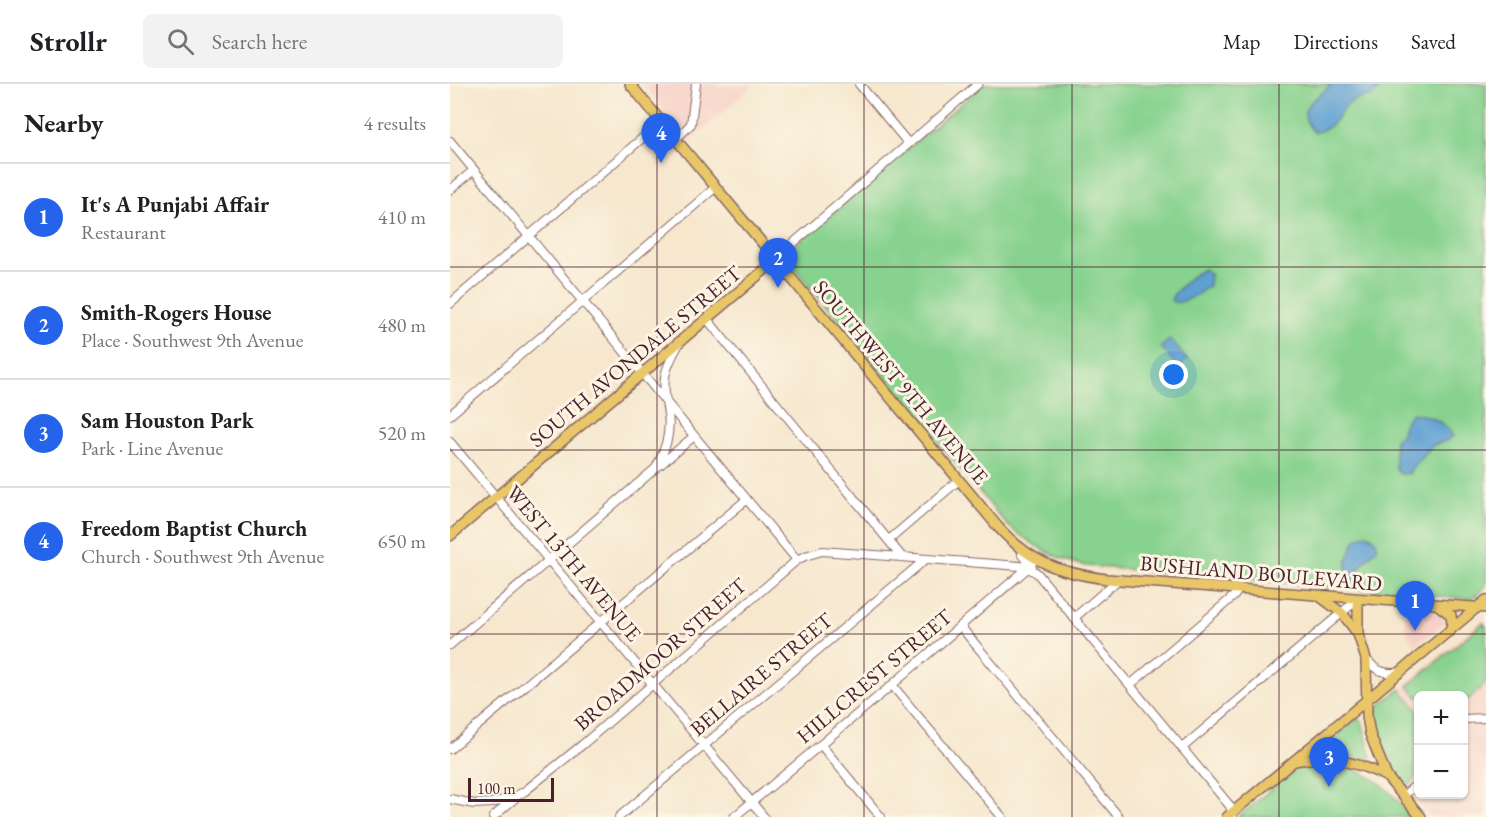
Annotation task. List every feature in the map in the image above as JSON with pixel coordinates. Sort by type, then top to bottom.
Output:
[{"type":"main road","name":"SOUTHWEST 9TH AVENUE","points":[[630,84],[1031,564]]},
{"type":"main road","name":"SOUTH AVONDALE STREET","points":[[450,536],[776,258]]},
{"type":"main road","name":"BUSHLAND BOULEVARD","points":[[1031,564],[1085,576],[1483,609]]},
{"type":"main road","points":[[1317,595],[1342,613],[1358,634]]},
{"type":"main road","points":[[1358,599],[1358,634],[1366,659],[1370,734],[1387,777],[1421,817]]},
{"type":"main road","points":[[1230,816],[1449,632],[1483,609],[1486,600]]},
{"type":"main road","points":[[1437,605],[1451,615],[1452,623],[1449,632]]},
{"type":"main road","points":[[1293,761],[1315,758],[1340,760],[1370,768],[1387,777]]},
{"type":"street","points":[[676,139],[691,124],[696,84]]},
{"type":"street","points":[[859,84],[908,143]]},
{"type":"street","name":"SOUTH AVONDALE STREET","points":[[776,258],[978,84]]},
{"type":"street","points":[[450,304],[661,122]]},
{"type":"street","points":[[450,141],[797,560]]},
{"type":"street","points":[[450,190],[474,170]]},
{"type":"street","points":[[450,416],[716,187]]},
{"type":"street","points":[[707,319],[902,557]]},
{"type":"street","points":[[656,468],[665,450],[668,437],[665,376],[681,341]]},
{"type":"street","points":[[450,645],[693,436]]},
{"type":"street","name":"WEST 13TH AVENUE","points":[[450,442],[764,817]]},
{"type":"street","points":[[888,540],[959,480]]},
{"type":"street","points":[[450,749],[746,500]]},
{"type":"street","name":"BROADMOOR STREET","points":[[494,817],[797,560],[822,551]]},
{"type":"street","name":"BUSHLAND BOULEVARD","points":[[822,551],[1009,565],[1031,564]]},
{"type":"street","points":[[1009,565],[1020,561],[1021,552]]},
{"type":"street","name":"BELLAIRE STREET","points":[[619,817],[926,559]]},
{"type":"street","name":"SOUTHWEST 9TH AVENUE","points":[[1031,564],[1230,806],[1230,816]]},
{"type":"street","name":"HILLCREST STREET","points":[[734,817],[961,627],[1031,564]]},
{"type":"street","points":[[1045,583],[1044,572],[1057,569]]},
{"type":"street","points":[[1074,618],[1119,579]]},
{"type":"street","points":[[1130,685],[1234,596],[1239,589]]},
{"type":"street","points":[[1182,748],[1358,599]]},
{"type":"street","points":[[961,627],[1119,817]]},
{"type":"street","points":[[1366,659],[1384,673],[1402,671]]},
{"type":"street","points":[[892,685],[1002,817]]},
{"type":"street","points":[[1468,718],[1486,718]]},
{"type":"street","points":[[821,745],[881,817]]},
{"type":"street","points":[[1403,796],[1414,787]]},
{"type":"street","name":"BROADMOOR STREET","points":[[450,799],[463,803],[482,804],[513,798],[525,791]]},
{"type":"shaded area","points":[[642,84],[755,84],[690,141]]},
{"type":"shaded area","points":[[1405,611],[1442,613],[1446,621],[1415,646],[1405,629]]},
{"type":"shaded area","points":[[1482,620],[1486,620],[1486,817],[1431,817],[1416,799],[1468,799],[1468,691],[1414,691],[1414,797],[1386,760],[1378,739],[1373,714]]},
{"type":"green space","points":[[984,84],[1486,84],[1486,587],[1471,599],[1087,566],[1045,551],[1007,525],[785,254]]},
{"type":"green space","points":[[1483,623],[1486,626],[1486,684],[1468,700],[1468,691],[1414,691],[1414,693],[1408,686]]},
{"type":"green space","points":[[1400,689],[1414,705],[1414,779],[1407,788],[1383,750],[1374,727],[1375,710]]},
{"type":"green space","points":[[1359,719],[1362,721],[1371,756],[1369,760],[1322,752],[1322,748]]},
{"type":"green space","points":[[1324,765],[1353,769],[1375,780],[1412,817],[1238,817],[1296,768]]},
{"type":"water","points":[[1331,84],[1379,84],[1379,88],[1370,96],[1348,104],[1333,123],[1314,132],[1307,123],[1306,109]]},
{"type":"water","points":[[1204,269],[1210,274],[1209,286],[1187,300],[1173,302],[1171,299],[1181,287]]},
{"type":"water","points":[[1170,339],[1187,360],[1178,367],[1161,347]]},
{"type":"water","points":[[1412,413],[1436,420],[1453,436],[1433,445],[1410,473],[1401,474],[1395,467],[1395,442],[1396,438],[1402,434],[1406,420]]},
{"type":"water","points":[[1365,534],[1374,538],[1377,548],[1358,569],[1352,589],[1347,588],[1347,561],[1355,540]]},
{"type":"place","name":"Freedom Baptist Church","points":[[661,163]]},
{"type":"place","name":"Smith-Rogers House","points":[[778,288]]},
{"type":"place","name":"It's A Punjabi Affair","points":[[1415,631]]},
{"type":"place","name":"Sam Houston Park","points":[[1329,787]]}]
